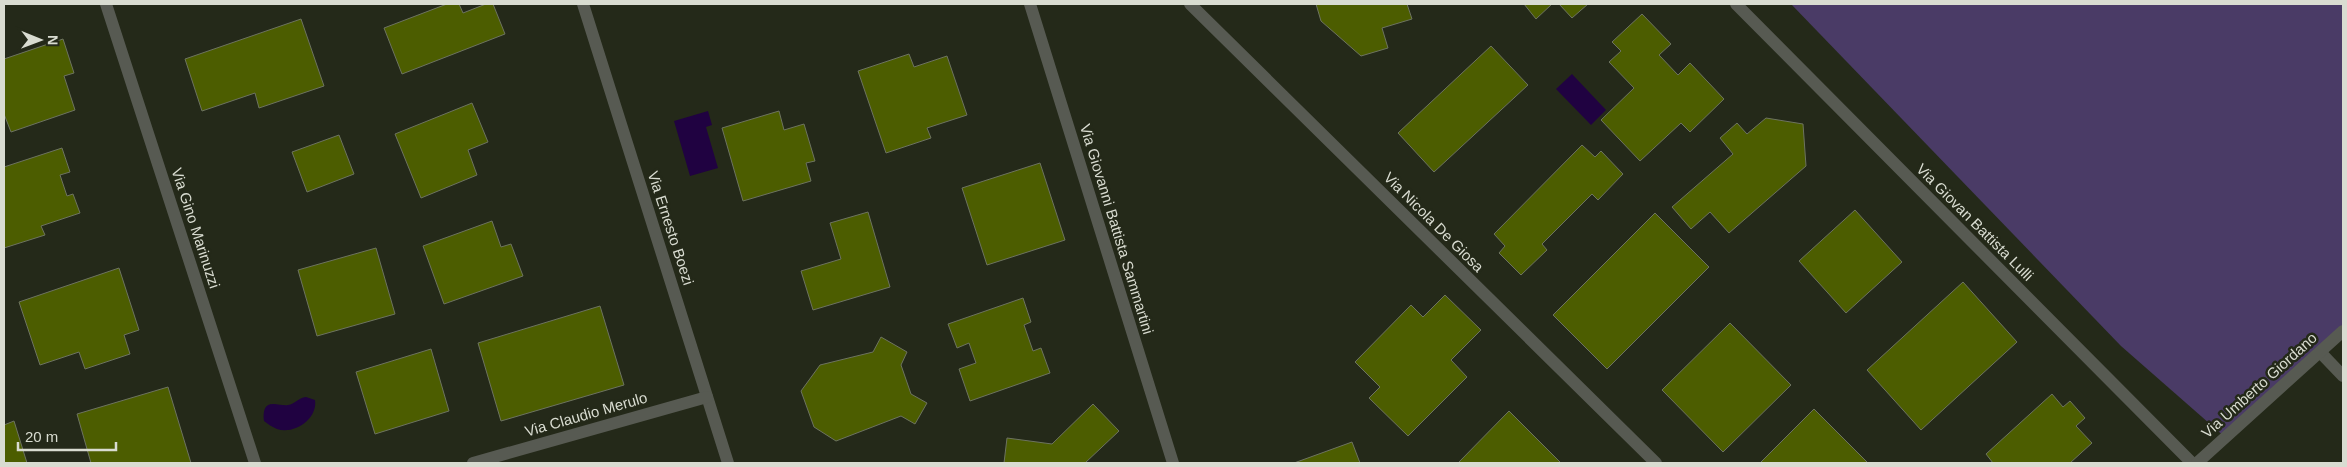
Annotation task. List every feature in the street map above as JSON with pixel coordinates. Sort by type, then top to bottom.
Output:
[{"type":"street","name":"Via Gino Marinuzzi","points":[[106,4],[255,463]]},
{"type":"street","name":"Via Ernesto Boezi","points":[[583,4],[728,463]]},
{"type":"street","name":"Via Giovanni Battista Sammartini","points":[[1030,4],[1172,463]]},
{"type":"street","name":"Via Nicola De Giosa","points":[[1190,4],[1656,463]]},
{"type":"street","name":"Via Giovan Battista Lulli","points":[[1736,4],[2192,463]]},
{"type":"street","name":"Via Umberto Giordano","points":[[2197,463],[2343,331]]},
{"type":"street","points":[[2320,352],[2343,376]]},
{"type":"street","name":"Via Claudio Merulo","points":[[473,463],[707,396]]},
{"type":"shaded area","points":[[1791,4],[2343,4],[2343,329],[2226,438],[2121,346]]},
{"type":"shaded area","points":[[1572,74],[1606,110],[1591,125],[1556,89]]},
{"type":"shaded area","points":[[708,111],[712,125],[706,127],[718,168],[690,176],[674,121]]},
{"type":"shaded area","points":[[306,397],[315,400],[315,407],[313,413],[304,424],[291,430],[284,430],[277,429],[264,421],[265,408],[268,405],[288,405]]},
{"type":"building","points":[[447,4],[459,4],[463,13],[486,4],[493,4],[505,34],[402,74],[384,28]]},
{"type":"building","points":[[1316,4],[1407,4],[1412,19],[1382,28],[1388,48],[1361,56],[1321,21]]},
{"type":"building","points":[[1524,4],[1552,4],[1536,19]]},
{"type":"building","points":[[1559,4],[1588,4],[1572,18]]},
{"type":"building","points":[[1642,14],[1671,44],[1659,55],[1678,75],[1690,63],[1724,99],[1690,132],[1681,123],[1640,161],[1601,120],[1634,88],[1609,62],[1621,51],[1612,42]]},
{"type":"building","points":[[301,19],[324,86],[259,108],[255,93],[202,111],[185,59]]},
{"type":"building","points":[[63,39],[74,73],[64,76],[75,110],[11,132],[4,114],[4,59]]},
{"type":"building","points":[[1491,46],[1528,85],[1434,172],[1398,133]]},
{"type":"building","points":[[909,54],[914,67],[947,56],[967,115],[927,128],[931,138],[886,153],[858,71]]},
{"type":"building","points":[[472,103],[488,142],[468,150],[477,175],[421,198],[395,134]]},
{"type":"building","points":[[779,111],[784,130],[804,124],[815,161],[806,163],[811,181],[743,201],[722,128]]},
{"type":"building","points":[[1766,118],[1803,124],[1806,166],[1729,233],[1710,212],[1691,229],[1672,207],[1733,154],[1720,138],[1737,123],[1747,134]]},
{"type":"building","points":[[339,135],[354,174],[307,192],[292,152]]},
{"type":"building","points":[[1582,145],[1595,157],[1601,151],[1623,174],[1598,200],[1592,194],[1542,244],[1547,250],[1521,275],[1499,253],[1505,246],[1494,234]]},
{"type":"building","points":[[62,148],[70,172],[60,175],[67,196],[73,194],[80,213],[41,226],[45,235],[4,248],[4,167]]},
{"type":"building","points":[[1040,163],[1065,240],[987,265],[962,188]]},
{"type":"building","points":[[1855,210],[1902,262],[1846,313],[1799,261]]},
{"type":"building","points":[[868,212],[890,287],[813,310],[801,271],[841,259],[830,223]]},
{"type":"building","points":[[1655,213],[1709,267],[1607,369],[1553,315]]},
{"type":"building","points":[[492,221],[501,247],[511,244],[523,276],[444,304],[423,246]]},
{"type":"building","points":[[376,248],[395,314],[317,336],[298,270]]},
{"type":"building","points":[[119,268],[139,330],[124,335],[130,354],[85,369],[79,352],[40,365],[19,302]]},
{"type":"building","points":[[1963,282],[2017,342],[1921,430],[1867,370]]},
{"type":"building","points":[[1445,295],[1481,330],[1451,360],[1467,377],[1408,436],[1369,398],[1380,387],[1355,362],[1411,305],[1423,317]]},
{"type":"building","points":[[1023,298],[1031,322],[1024,325],[1033,351],[1041,348],[1050,373],[970,401],[959,369],[976,363],[969,343],[957,348],[948,324]]},
{"type":"building","points":[[600,306],[624,385],[501,421],[478,343]]},
{"type":"building","points":[[1730,323],[1791,385],[1723,452],[1662,390]]},
{"type":"building","points":[[881,337],[907,352],[901,365],[911,394],[927,403],[915,424],[901,416],[836,441],[814,427],[801,391],[820,365],[873,352]]},
{"type":"building","points":[[431,349],[449,411],[375,434],[356,372]]},
{"type":"building","points":[[168,387],[191,463],[91,463],[77,414]]},
{"type":"building","points":[[2052,394],[2063,407],[2070,401],[2085,418],[2076,426],[2092,443],[2070,463],[1993,463],[1986,454]]},
{"type":"building","points":[[1093,404],[1119,431],[1085,463],[1004,463],[1007,438],[1052,444]]},
{"type":"building","points":[[1814,409],[1868,463],[1760,463]]},
{"type":"building","points":[[1509,411],[1561,463],[1458,463]]},
{"type":"building","points":[[14,421],[27,463],[4,463],[4,425]]},
{"type":"building","points":[[1352,442],[1360,463],[1294,463]]}]
